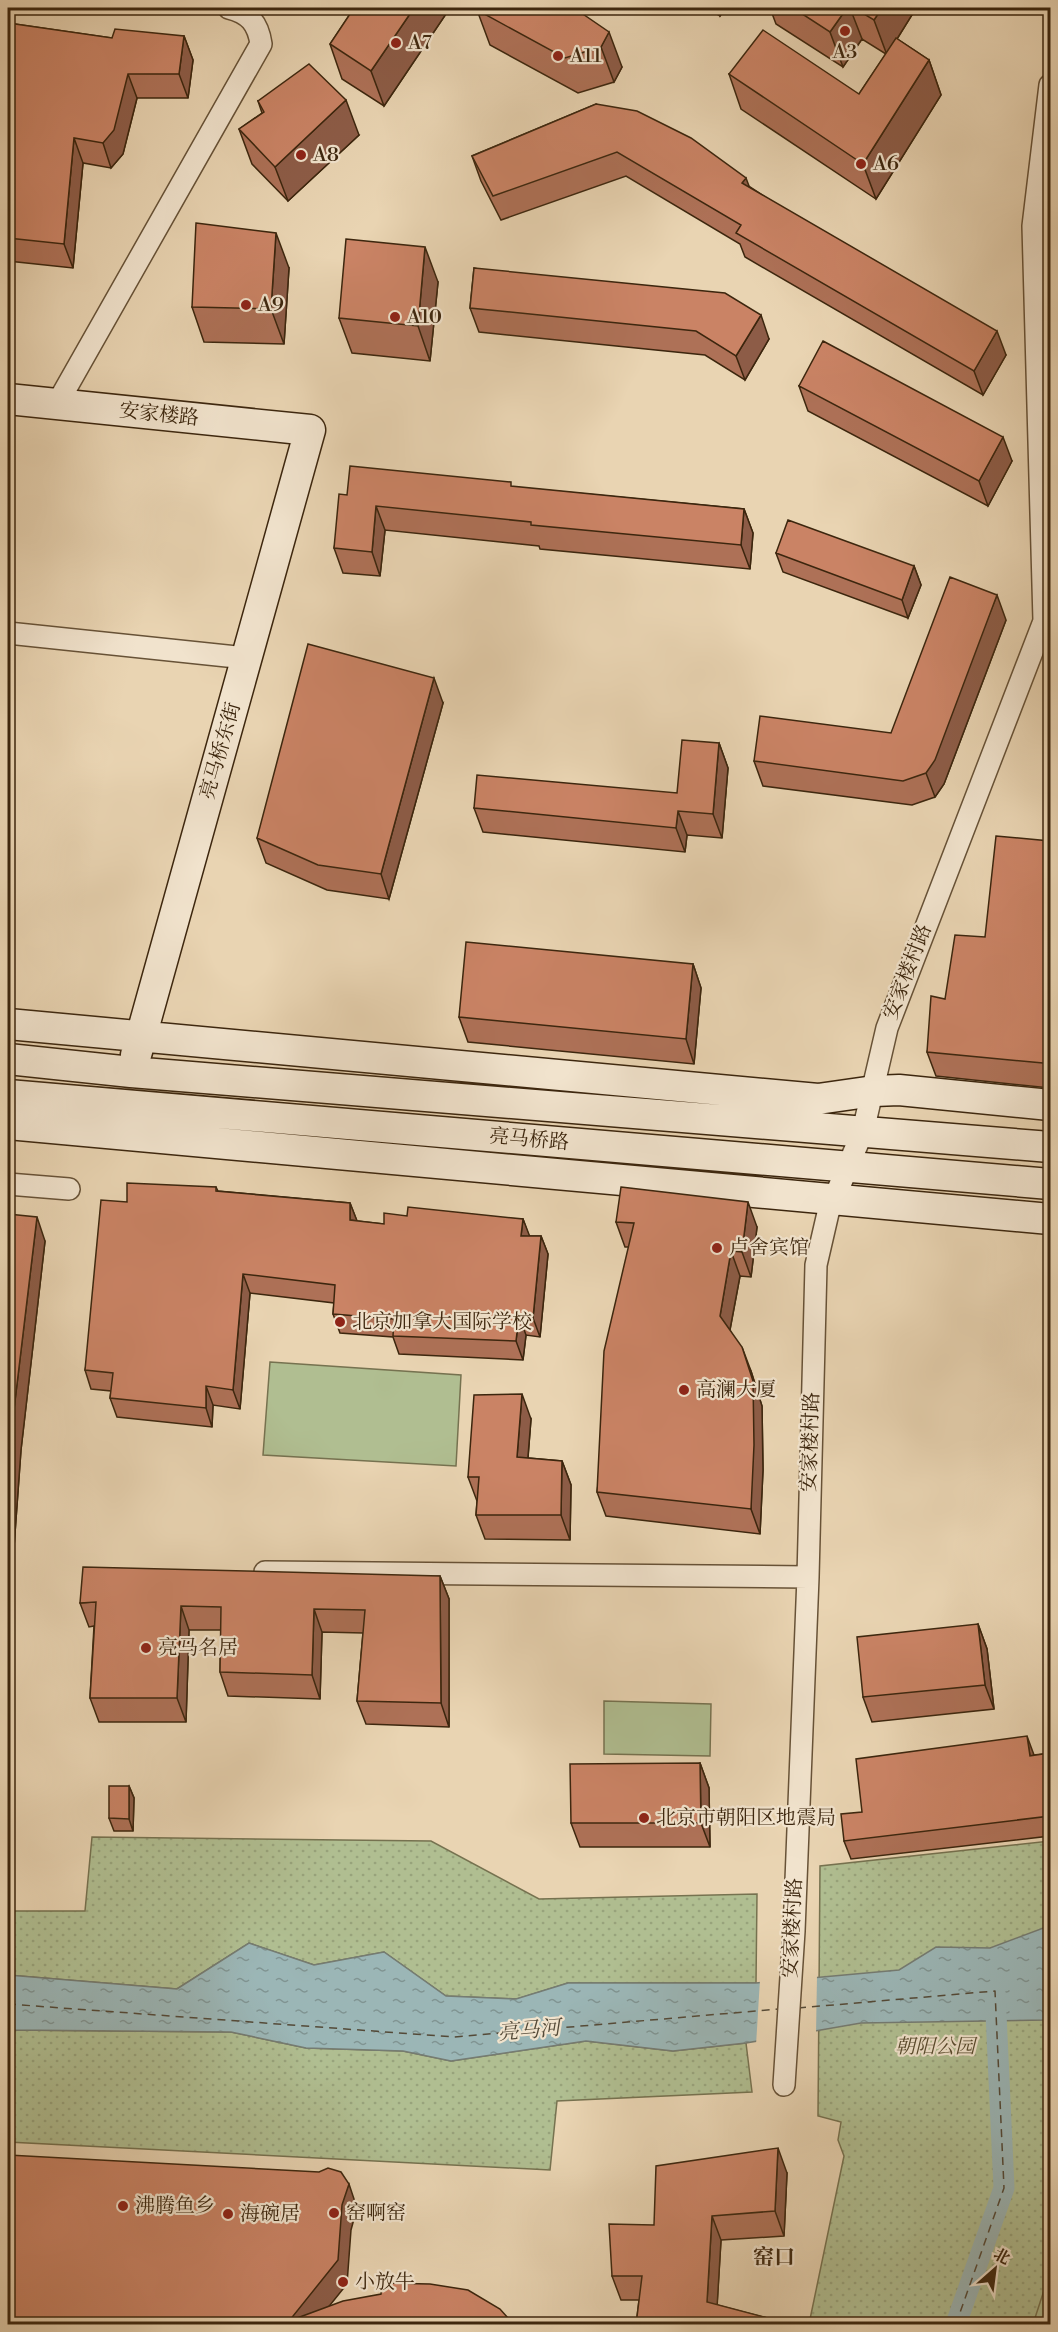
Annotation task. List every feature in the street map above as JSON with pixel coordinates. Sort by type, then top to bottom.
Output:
[{"type":"street","points":[[57,404],[261,44],[259,31],[248,14],[230,8]]},
{"type":"street","name":"安家楼村路","points":[[784,2079],[792,1968],[808,1577],[816,1265],[833,1200],[850,1166],[863,1131],[887,1028],[1044,621],[1033,226],[1050,85]]},
{"type":"street","name":"安家楼路","points":[[8,399],[310,430]]},
{"type":"street","name":"亮马桥东街","points":[[131,1072],[310,430]]},
{"type":"street","points":[[8,633],[246,658]]},
{"type":"street","points":[[8,1024],[818,1099],[899,1090],[1050,1105]]},
{"type":"street","name":"亮马桥路","points":[[8,1059],[131,1072],[1050,1148]]},
{"type":"street","name":"亮马桥路","points":[[8,1095],[1050,1184]]},
{"type":"street","points":[[8,1124],[1050,1219]]},
{"type":"street","points":[[8,1184],[69,1189]]},
{"type":"street","points":[[248,1571],[808,1577]]},
{"type":"green space","points":[[270,1362],[461,1375],[456,1466],[263,1455]]},
{"type":"green space","points":[[604,1701],[711,1704],[710,1756],[604,1754]]},
{"type":"green space","points":[[92,1837],[431,1841],[539,1899],[757,1894],[756,1983],[568,1983],[517,1999],[446,1996],[384,1952],[314,1965],[249,1943],[177,1989],[8,1975],[8,1911],[85,1911]]},
{"type":"green space","name":"朝阳公园","points":[[1050,1841],[1050,2324],[809,2324],[844,2156],[838,2140],[841,2122],[818,2116],[820,1866]]},
{"type":"green space","points":[[8,2030],[231,2032],[306,2048],[403,2051],[451,2061],[586,2041],[673,2051],[746,2043],[752,2092],[557,2101],[550,2170],[8,2142]]},
{"type":"green space","points":[[1050,2272],[1050,2324],[1033,2324]]},
{"type":"water","name":"亮马河","points":[[1046,1927],[1050,1928],[1050,2018],[1046,2020],[861,2023],[746,2043],[673,2051],[586,2041],[451,2061],[403,2051],[306,2048],[231,2032],[8,2030],[8,1975],[177,1989],[249,1943],[314,1965],[384,1952],[446,1996],[516,1999],[568,1983],[756,1983],[899,1970],[936,1947],[990,1948]]},
{"type":"pier","points":[[817,1975],[816,2034],[756,2045],[760,1980]]},
{"type":"building","points":[[354,8],[414,8],[371,71],[330,44]]},
{"type":"building","points":[[478,8],[574,8],[609,32],[601,47],[565,58],[477,10]]},
{"type":"building","points":[[793,8],[847,8],[830,32]]},
{"type":"building","points":[[854,8],[882,8],[874,20]]},
{"type":"building","points":[[8,23],[112,38],[115,29],[184,36],[179,74],[128,74],[114,130],[103,143],[74,138],[64,244],[8,238]]},
{"type":"building","points":[[763,30],[859,94],[896,38],[929,60],[863,164],[729,74]]},
{"type":"building","points":[[309,64],[346,100],[275,167],[239,129],[264,112],[258,101]]},
{"type":"building","points":[[596,104],[637,111],[691,138],[746,178],[742,183],[997,331],[974,371],[736,233],[741,225],[617,152],[493,196],[472,156]]},
{"type":"building","points":[[196,223],[276,233],[271,309],[192,307]]},
{"type":"building","points":[[346,239],[425,247],[418,326],[339,318]]},
{"type":"building","points":[[474,268],[725,293],[761,315],[736,356],[696,331],[470,308]]},
{"type":"building","points":[[823,341],[1003,437],[979,481],[799,386]]},
{"type":"building","points":[[350,466],[511,482],[511,486],[744,509],[741,545],[531,525],[531,522],[376,506],[372,552],[334,548],[339,494],[347,495]]},
{"type":"building","points":[[788,520],[914,566],[902,600],[776,553]]},
{"type":"building","points":[[950,577],[997,595],[935,760],[926,773],[903,781],[754,761],[760,716],[891,733]]},
{"type":"building","points":[[308,644],[434,678],[381,874],[318,865],[257,838]]},
{"type":"building","points":[[682,740],[719,743],[713,814],[678,811],[676,828],[474,808],[477,775],[677,793]]},
{"type":"building","points":[[996,836],[1050,841],[1050,1067],[1043,1063],[927,1052],[931,996],[945,999],[955,935],[985,937]]},
{"type":"building","points":[[466,942],[693,964],[686,1039],[459,1017]]},
{"type":"building","points":[[127,1183],[216,1187],[216,1191],[350,1203],[350,1220],[384,1224],[384,1213],[407,1216],[408,1207],[523,1219],[521,1236],[541,1236],[533,1318],[519,1316],[516,1341],[393,1336],[394,1319],[333,1314],[335,1285],[243,1274],[233,1390],[206,1386],[206,1408],[110,1398],[113,1373],[85,1370],[101,1200],[127,1202]]},
{"type":"building","name":"高澜大厦","points":[[621,1187],[748,1202],[742,1252],[731,1251],[720,1316],[742,1347],[753,1381],[754,1445],[751,1509],[597,1492],[604,1351],[634,1223],[616,1222]]},
{"type":"building","points":[[8,1214],[37,1217],[12,1426],[8,1489]]},
{"type":"building","points":[[522,1394],[517,1457],[562,1461],[561,1515],[476,1515],[479,1477],[468,1477],[474,1395]]},
{"type":"building","points":[[83,1567],[440,1576],[441,1703],[357,1701],[365,1610],[314,1609],[312,1675],[220,1672],[221,1607],[181,1606],[177,1698],[90,1698],[96,1602],[80,1603]]},
{"type":"building","points":[[978,1624],[985,1685],[863,1697],[857,1637]]},
{"type":"building","points":[[1027,1736],[1030,1756],[1050,1753],[1050,1816],[844,1841],[841,1814],[862,1812],[856,1759]]},
{"type":"building","points":[[700,1763],[701,1823],[571,1823],[570,1764]]},
{"type":"building","points":[[109,1786],[129,1786],[129,1819],[109,1818]]},
{"type":"building","points":[[778,2148],[775,2211],[712,2216],[707,2302],[775,2320],[773,2325],[636,2325],[642,2276],[612,2276],[609,2224],[654,2225],[656,2166]]},
{"type":"building","points":[[8,2155],[319,2172],[328,2168],[341,2172],[349,2184],[342,2205],[338,2260],[289,2321],[343,2301],[381,2294],[382,2283],[430,2284],[468,2290],[500,2309],[508,2318],[556,2321],[555,2325],[8,2325]]},
{"type":"waterway","points":[[956,2324],[1004,2188],[995,1992]]},
{"type":"ferry route","points":[[798,2008],[995,1991],[1004,2188],[956,2324]]},
{"type":"ferry route","points":[[8,2004],[454,2037],[779,2009]]},
{"type":"place","name":"A3","points":[[845,31]]},
{"type":"place","name":"A7","points":[[396,43]]},
{"type":"place","name":"A11","points":[[558,56]]},
{"type":"place","name":"A8","points":[[301,155]]},
{"type":"place","name":"A6","points":[[861,164]]},
{"type":"place","name":"A9","points":[[246,305]]},
{"type":"place","name":"A10","points":[[395,317]]},
{"type":"place","name":"卢舍宾馆","points":[[717,1248]]},
{"type":"place","name":"北京加拿大国际学校","points":[[340,1322]]},
{"type":"place","name":"高澜大厦","points":[[684,1390]]},
{"type":"place","name":"亮马名居","points":[[146,1648]]},
{"type":"place","name":"北京市朝阳区地震局","points":[[644,1818]]},
{"type":"place","name":"沸腾鱼乡","points":[[123,2206]]},
{"type":"place","name":"窑啊窑","points":[[334,2213]]},
{"type":"place","name":"海碗居","points":[[228,2214]]},
{"type":"place","name":"小放牛","points":[[343,2282]]},
{"type":"district","name":"窑口","points":[[774,2258]]}]
